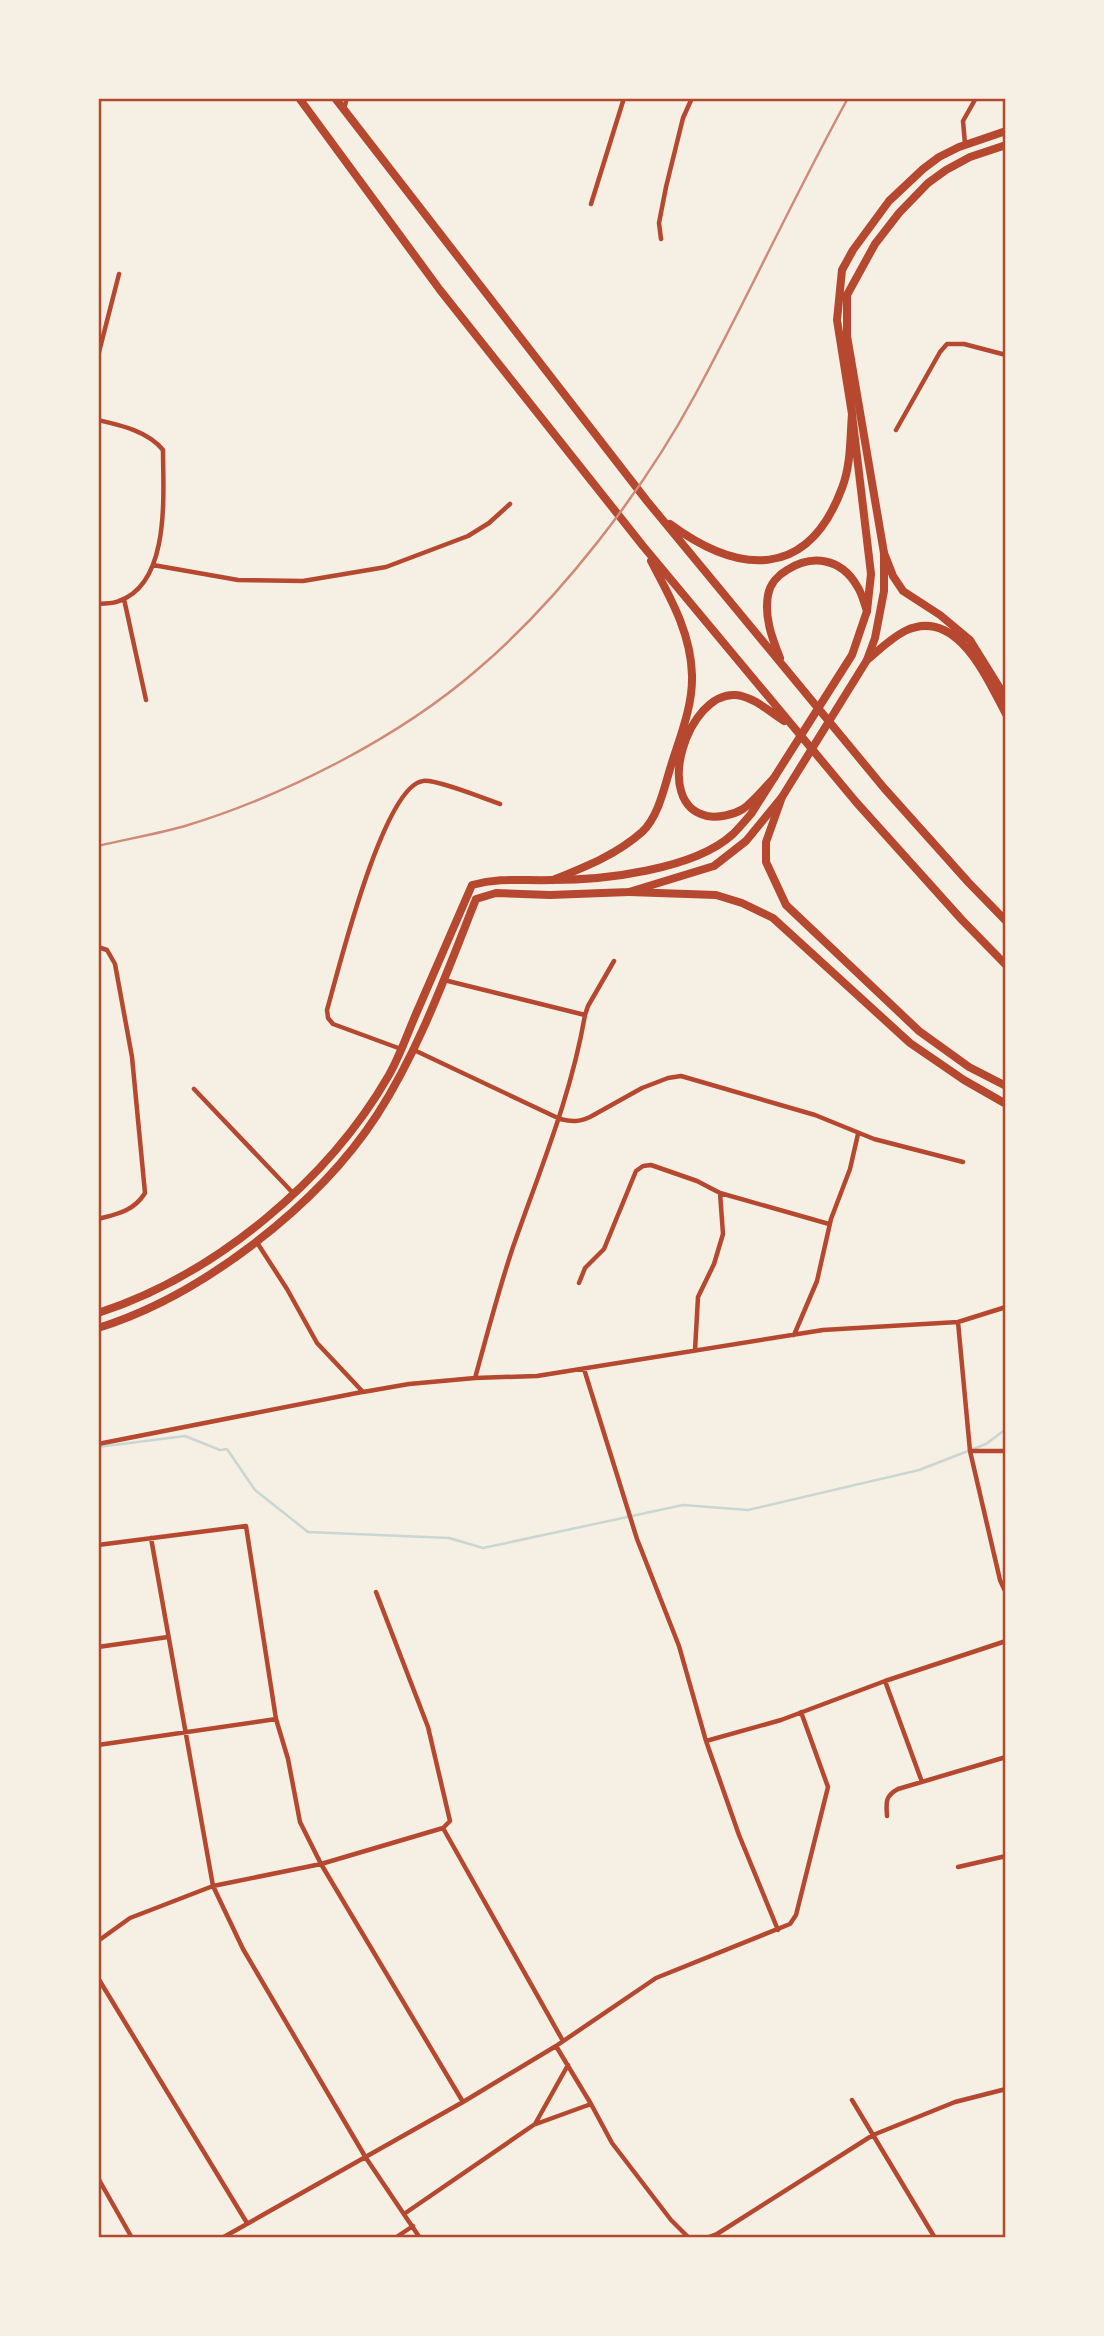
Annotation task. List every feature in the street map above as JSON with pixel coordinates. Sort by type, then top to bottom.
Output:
[{"type":"main road","points":[[299,98],[440,290],[643,546],[864,811],[1006,965]]},
{"type":"main road","points":[[335,98],[660,517],[884,788],[1006,920]]},
{"type":"main road","points":[[98,1312],[183,1274],[225,1249],[259,1224],[324,1163],[364,1114],[390,1073],[472,885],[495,879],[553,880],[619,875],[665,867],[712,849],[732,836],[751,814],[852,655],[867,611],[871,574],[852,414],[837,320],[842,270],[873,221],[905,183],[939,157],[1006,131]]},
{"type":"main road","points":[[629,892],[714,866],[746,841],[782,797],[848,695],[867,660],[880,621],[884,591],[884,554],[847,336],[847,295],[875,244],[899,213],[928,183],[970,157],[1006,145]]},
{"type":"main road","points":[[660,517],[693,541],[719,554],[743,560],[768,560],[793,553],[808,542],[827,520],[842,488],[848,462],[852,414]]},
{"type":"main road","points":[[553,880],[615,852],[644,830],[659,803],[687,716],[692,676],[687,638],[676,607],[643,546]]},
{"type":"main road","points":[[884,554],[903,592],[940,615],[970,640],[1006,698]]},
{"type":"main road","points":[[782,664],[770,634],[767,610],[768,592],[779,574],[795,565],[816,559],[831,563],[845,572],[857,585],[867,611]]},
{"type":"main road","points":[[867,660],[888,642],[915,627],[928,626],[948,632],[961,641],[979,666],[1006,714]]},
{"type":"main road","points":[[774,779],[742,809],[715,818],[702,815],[687,805],[678,788],[680,763],[688,733],[698,715],[719,699],[735,695],[753,701],[792,726]]},
{"type":"main road","points":[[782,797],[766,842],[766,862],[786,905],[919,1031],[969,1067],[1006,1086]]},
{"type":"main road","points":[[98,1328],[146,1310],[190,1287],[256,1241],[298,1205],[355,1145],[376,1116],[414,1050],[476,899],[496,893],[550,895],[629,892],[716,895],[742,902],[774,918],[910,1044],[1006,1104]]},
{"type":"street","points":[[344,110],[347,98]]},
{"type":"street","points":[[591,204],[624,98]]},
{"type":"street","points":[[662,239],[659,223],[666,187],[682,118],[692,98]]},
{"type":"street","points":[[965,145],[963,121],[976,98]]},
{"type":"street","points":[[98,356],[119,274]]},
{"type":"street","points":[[896,430],[947,344],[964,344],[1006,355]]},
{"type":"street","points":[[98,420],[150,437],[163,450],[162,535],[153,565],[142,584],[124,599],[98,604]]},
{"type":"street","points":[[153,565],[238,580],[303,581],[327,577],[386,566],[468,536],[489,523],[510,504]]},
{"type":"street","points":[[124,599],[146,700]]},
{"type":"street","points":[[401,1049],[333,1024],[328,1018],[327,1010],[362,890],[383,833],[397,806],[414,784],[421,781],[428,780],[500,804]]},
{"type":"street","points":[[98,947],[107,950],[115,964],[132,1057],[145,1194],[138,1204],[127,1211],[98,1219]]},
{"type":"street","points":[[475,1378],[512,1251],[560,1119],[588,1006],[614,961]]},
{"type":"street","points":[[444,980],[585,1015]]},
{"type":"street","points":[[414,1050],[560,1119],[580,1122],[642,1088],[681,1076],[815,1115],[858,1133],[963,1162]]},
{"type":"street","points":[[194,1089],[293,1193]]},
{"type":"street","points":[[794,1335],[817,1281],[829,1224],[855,1153],[858,1133]]},
{"type":"street","points":[[579,1283],[585,1268],[604,1249],[636,1171],[643,1166],[651,1165],[697,1181],[720,1193],[829,1224]]},
{"type":"street","points":[[695,1350],[698,1297],[714,1264],[723,1234],[720,1193]]},
{"type":"street","points":[[256,1241],[317,1343],[363,1392]]},
{"type":"street","points":[[98,1444],[410,1384],[475,1378],[537,1377],[794,1335],[958,1322],[1006,1307]]},
{"type":"street","points":[[958,1322],[970,1451],[1000,1580],[1006,1593]]},
{"type":"street","points":[[584,1369],[637,1539],[679,1646],[706,1741],[739,1835],[778,1930]]},
{"type":"street","points":[[970,1451],[1006,1451]]},
{"type":"street","points":[[98,1545],[246,1526],[276,1719],[288,1759],[300,1822],[321,1864],[463,2102]]},
{"type":"street","points":[[151,1538],[213,1886],[243,1950],[366,2158],[420,2238]]},
{"type":"street","points":[[98,1941],[130,1918],[213,1886],[321,1864],[443,1828],[450,1821],[428,1727],[376,1592]]},
{"type":"street","points":[[98,1647],[168,1637]]},
{"type":"street","points":[[706,1741],[801,1712],[1006,1641]]},
{"type":"street","points":[[886,1681],[922,1782]]},
{"type":"street","points":[[222,2238],[463,2102],[556,2046],[656,1978],[790,1924],[796,1915],[828,1787],[801,1712]]},
{"type":"street","points":[[98,1745],[276,1719]]},
{"type":"street","points":[[887,1816],[886,1800],[889,1794],[1006,1757]]},
{"type":"street","points":[[443,1828],[563,2041]]},
{"type":"street","points":[[958,1867],[1006,1856]]},
{"type":"street","points":[[98,1978],[247,2223]]},
{"type":"street","points":[[556,2046],[612,2143],[671,2220],[689,2238]]},
{"type":"street","points":[[535,2124],[568,2065]]},
{"type":"street","points":[[706,2238],[717,2234],[873,2135],[955,2102],[1006,2089]]},
{"type":"street","points":[[852,2100],[935,2238]]},
{"type":"street","points":[[404,2214],[535,2124],[591,2104]]},
{"type":"street","points":[[98,2178],[132,2238]]},
{"type":"street","points":[[395,2238],[413,2226]]},
{"type":"waterway","points":[[98,1447],[185,1436],[220,1450],[227,1449],[255,1490],[308,1532],[449,1538],[483,1548],[683,1505],[748,1510],[919,1470],[986,1444],[1006,1429]]},
{"type":"railway","points":[[98,846],[174,829],[223,813],[301,781],[377,741],[413,718],[447,694],[509,641],[540,610],[598,541],[651,468],[715,358],[848,98]]}]
